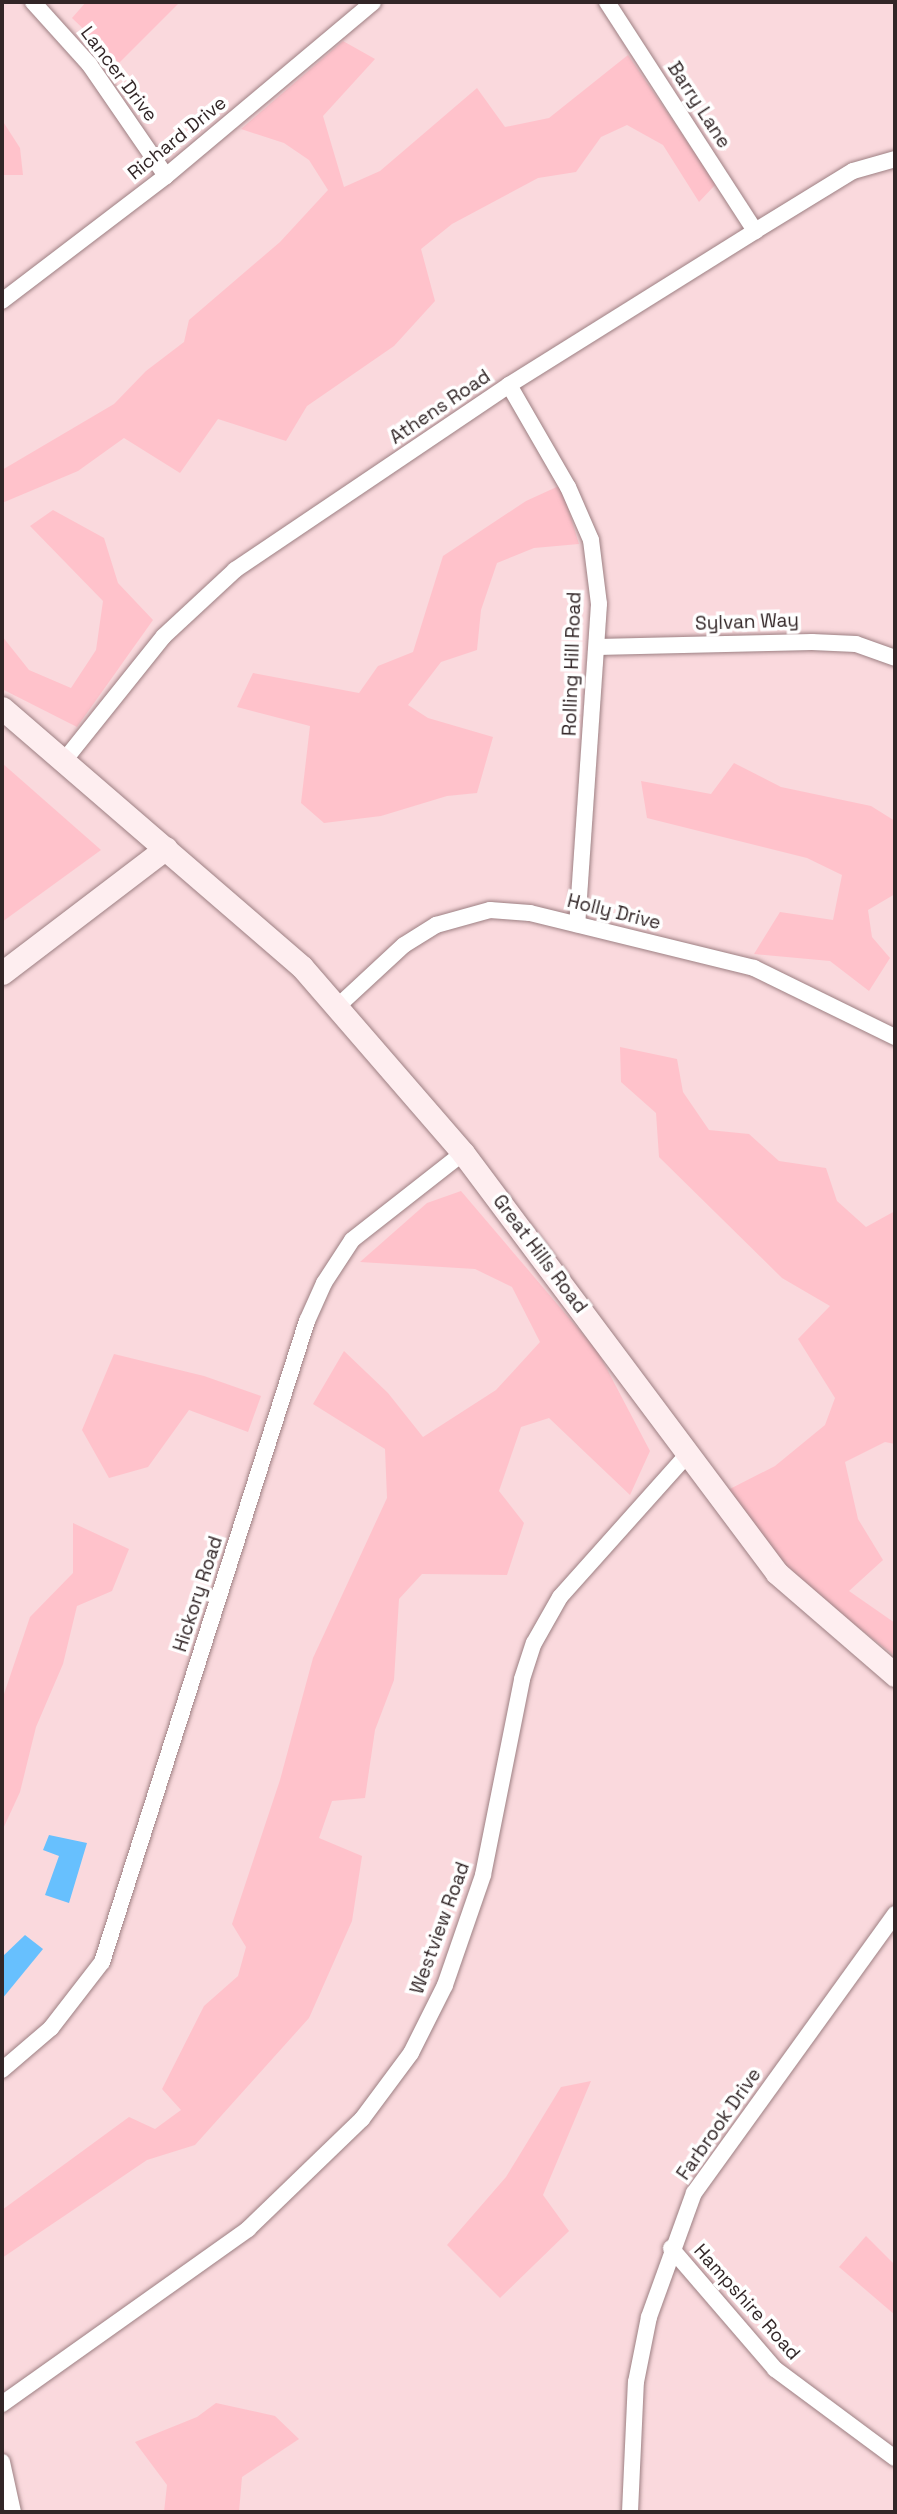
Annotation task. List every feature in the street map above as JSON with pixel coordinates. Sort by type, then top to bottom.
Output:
[{"type":"street","name":"Lancer Drive","points":[[33,2],[89,64],[166,176]]},
{"type":"street","name":"Richard Drive","points":[[2,301],[166,176],[373,2]]},
{"type":"street","name":"Barry Lane","points":[[607,2],[755,230]]},
{"type":"street","name":"Athens Road","points":[[63,762],[164,636],[235,570],[509,385],[755,230],[853,172],[895,159]]},
{"type":"street","name":"Rolling Hill Road","points":[[509,385],[568,487],[591,540],[599,604],[577,924]]},
{"type":"street","name":"Sylvan Way","points":[[597,648],[813,642],[856,644],[895,658]]},
{"type":"street","name":"Great Hills Road","points":[[2,708],[302,967],[463,1153],[777,1573],[895,1675]]},
{"type":"street","points":[[2,973],[166,849]]},
{"type":"street","name":"Holly Drive","points":[[337,1007],[404,944],[463,914],[490,910],[530,913],[754,968],[895,1037]]},
{"type":"street","name":"Hickory Road","points":[[2,2070],[51,2028],[103,1962],[307,1321],[324,1283],[352,1240],[463,1153]]},
{"type":"street","name":"Westview Road","points":[[2,2404],[248,2229],[362,2119],[411,2053],[445,1985],[484,1875],[522,1679],[534,1643],[560,1597],[687,1455]]},
{"type":"street","name":"Farbrook Drive","points":[[630,2512],[636,2382],[649,2317],[671,2248],[694,2193],[895,1914]]},
{"type":"street","name":"Hampshire Road","points":[[671,2248],[775,2369],[895,2458]]},
{"type":"street","points":[[2,2462],[13,2512]]},
{"type":"shaded area","points":[[86,2],[180,2],[119,63],[72,18]]},
{"type":"shaded area","points":[[343,41],[375,59],[323,116],[344,187],[380,171],[477,88],[505,127],[549,118],[628,55],[716,184],[699,202],[663,145],[627,125],[601,137],[576,172],[538,178],[452,224],[421,249],[435,301],[394,346],[307,406],[286,441],[218,419],[180,473],[124,438],[78,471],[2,503],[2,470],[114,404],[146,371],[184,342],[189,320],[280,242],[328,190],[309,160],[284,143],[241,129]]},
{"type":"shaded area","points":[[2,120],[20,148],[23,175],[2,175]]},
{"type":"shaded area","points":[[561,485],[579,544],[534,548],[497,563],[481,610],[477,650],[441,662],[408,705],[428,718],[493,737],[477,793],[447,796],[381,816],[324,823],[301,803],[310,726],[237,707],[253,673],[359,693],[378,666],[413,652],[443,556],[526,501]]},
{"type":"shaded area","points":[[53,510],[104,538],[118,583],[153,620],[77,727],[2,689],[2,636],[29,670],[71,688],[96,650],[103,601],[30,526]]},
{"type":"shaded area","points":[[2,763],[101,850],[2,922]]},
{"type":"shaded area","points":[[734,763],[781,787],[871,806],[895,821],[895,894],[868,910],[872,937],[890,958],[869,991],[830,961],[754,954],[780,912],[833,920],[842,875],[807,858],[647,818],[641,781],[711,794]]},
{"type":"shaded area","points":[[620,1047],[677,1059],[683,1092],[709,1130],[749,1134],[779,1161],[826,1168],[837,1201],[866,1227],[895,1211],[895,1444],[885,1442],[845,1462],[858,1519],[883,1560],[849,1591],[895,1623],[895,1656],[801,1583],[724,1492],[775,1466],[825,1425],[835,1398],[798,1339],[830,1306],[782,1278],[659,1157],[656,1113],[621,1082]]},
{"type":"shaded area","points":[[461,1191],[598,1352],[650,1451],[630,1495],[549,1418],[521,1427],[499,1491],[524,1523],[507,1575],[422,1574],[399,1599],[394,1680],[375,1730],[365,1798],[332,1801],[319,1838],[362,1856],[352,1921],[309,2018],[195,2145],[147,2160],[2,2258],[2,2210],[129,2117],[155,2129],[181,2110],[162,2089],[204,2006],[238,1976],[246,1947],[232,1924],[280,1780],[313,1658],[387,1498],[385,1449],[313,1404],[344,1351],[388,1393],[423,1437],[496,1390],[540,1342],[512,1287],[475,1269],[360,1262],[427,1203]]},
{"type":"shaded area","points":[[114,1354],[204,1376],[261,1396],[248,1432],[189,1410],[148,1467],[109,1478],[82,1430]]},
{"type":"shaded area","points":[[73,1523],[129,1549],[112,1591],[77,1606],[63,1664],[36,1727],[20,1792],[2,1831],[2,1700],[30,1617],[73,1573]]},
{"type":"shaded area","points":[[591,2081],[543,2195],[569,2231],[500,2298],[447,2245],[506,2177],[561,2087]]},
{"type":"shaded area","points":[[866,2236],[895,2265],[895,2315],[839,2267]]},
{"type":"shaded area","points":[[216,2403],[275,2416],[299,2439],[242,2477],[239,2512],[164,2512],[167,2485],[135,2442],[197,2417]]},
{"type":"building","points":[[49,1835],[87,1843],[69,1903],[45,1895],[59,1856],[43,1850]]},
{"type":"building","points":[[25,1935],[43,1949],[2,1999],[2,1957]]}]
